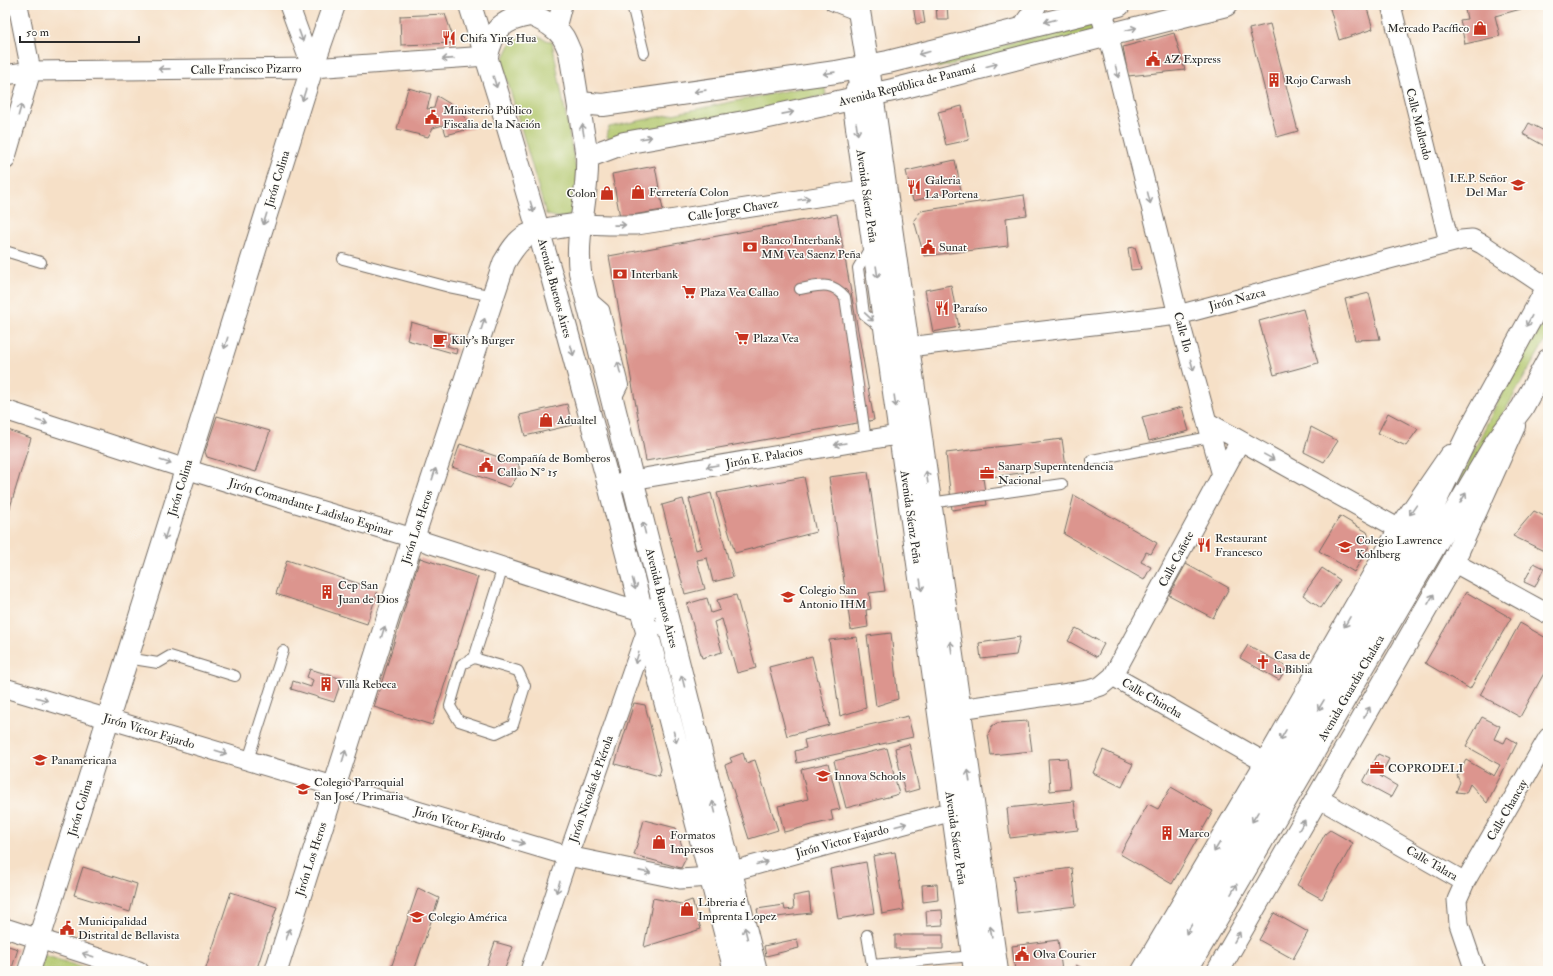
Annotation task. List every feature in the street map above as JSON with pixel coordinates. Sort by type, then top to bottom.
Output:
[{"type":"main road","name":"Jirón Colina","points":[[29,971],[312,68],[334,5]]},
{"type":"main road","name":"Avenida Buenos Aires","points":[[470,5],[540,231],[644,620],[721,874],[756,971]]},
{"type":"main road","name":"Avenida República de Panamá","points":[[587,157],[609,148],[630,142],[750,121],[863,97],[1226,5]]},
{"type":"main road","points":[[579,103],[603,105],[836,72],[868,66],[1106,6]]},
{"type":"main road","name":"Calle Ilo","points":[[1106,6],[1108,34]]},
{"type":"main road","points":[[487,56],[491,40],[500,27],[523,10],[556,28]]},
{"type":"main road","points":[[858,11],[868,66],[863,97]]},
{"type":"main road","name":"Avenida Buenos Aires","points":[[556,28],[564,38],[570,52],[587,157],[588,174],[578,258],[666,615],[721,874],[735,971]]},
{"type":"main road","name":"Avenida Sáenz Peña","points":[[863,97],[876,188],[908,347],[910,433],[953,811],[974,963]]},
{"type":"main road","name":"Avenida Sáenz Peña","points":[[876,188],[873,243],[885,330],[910,433],[930,504],[997,971]]},
{"type":"main road","name":"Jirón Los Heros","points":[[276,971],[413,538],[504,262],[515,246],[526,236],[540,231],[581,224]]},
{"type":"main road","name":"Avenida Guardia Chalaca","points":[[1143,971],[1266,763],[1408,534],[1475,420],[1548,287]]},
{"type":"main road","name":"Avenida Guardia Chalaca","points":[[1218,971],[1453,562],[1522,408],[1547,364]]},
{"type":"main road","name":"Avenida Guardia Chalaca","points":[[1164,971],[1363,650],[1496,442],[1522,408]]},
{"type":"main road","name":"Avenida Guardia Chalaca","points":[[1186,971],[1363,650],[1408,534]]},
{"type":"street","points":[[6,154],[31,71],[18,5]]},
{"type":"street","points":[[289,5],[312,68]]},
{"type":"street","points":[[556,28],[563,5]]},
{"type":"street","points":[[1021,28],[1037,5]]},
{"type":"street","name":"Calle Mollendo","points":[[1391,5],[1449,242]]},
{"type":"street","name":"Calle Ilo","points":[[1108,34],[1178,315],[1222,475]]},
{"type":"street","name":"Calle Francisco Pizarro","points":[[5,75],[31,71],[312,68],[487,56]]},
{"type":"street","name":"Calle Jorge Chavez","points":[[581,224],[637,225],[876,188]]},
{"type":"street","name":"Jirón Nazca","points":[[908,347],[1178,315],[1449,242],[1472,239],[1548,287]]},
{"type":"street","name":"Jirón Comandante Ladislao Espinar","points":[[5,410],[273,497],[413,538],[503,567],[644,620]]},
{"type":"street","points":[[1209,430],[1240,441],[1408,534]]},
{"type":"street","name":"Jirón E. Palacios","points":[[609,485],[910,433]]},
{"type":"street","name":"Calle Cañete","points":[[1113,676],[1240,441]]},
{"type":"street","points":[[1453,562],[1548,614]]},
{"type":"street","points":[[644,620],[666,615]]},
{"type":"street","name":"Jirón Nicolás de Piérola","points":[[530,971],[644,620]]},
{"type":"street","name":"Calle Chincha","points":[[960,710],[1089,690],[1101,686],[1113,676],[1266,763]]},
{"type":"street","name":"Jirón Víctor Fajardo","points":[[5,688],[568,856],[680,879],[721,874]]},
{"type":"street","name":"Calle Chancay","points":[[1465,882],[1548,738]]},
{"type":"street","name":"Calle Talara","points":[[1318,798],[1465,882],[1457,900],[1459,924],[1475,971]]},
{"type":"street","name":"Jirón Victor Fajardo","points":[[721,874],[973,806]]},
{"type":"street","points":[[5,928],[139,971]]},
{"type":"lane","points":[[632,5],[644,53]]},
{"type":"lane","points":[[831,5],[858,11]]},
{"type":"lane","points":[[5,251],[41,262]]},
{"type":"lane","points":[[343,259],[449,287],[493,296]]},
{"type":"lane","points":[[800,289],[831,286],[839,290],[845,297],[866,440]]},
{"type":"lane","points":[[1092,460],[1209,430]]},
{"type":"lane","points":[[930,504],[1062,484]]},
{"type":"lane","points":[[474,658],[518,671],[525,686],[513,725],[496,734],[459,721],[450,706],[462,664],[474,658],[503,567]]},
{"type":"lane","points":[[248,760],[283,651]]},
{"type":"lane","points":[[127,658],[158,664],[170,656],[235,676]]},
{"type":"lane","points":[[867,935],[872,965],[974,963]]},
{"type":"green space","points":[[1094,24],[1096,32],[937,68],[935,60]]},
{"type":"green space","points":[[523,35],[536,36],[552,42],[582,202],[575,212],[563,218],[546,214],[502,62],[510,45]]},
{"type":"green space","points":[[824,83],[826,95],[617,143],[607,137],[609,127]]},
{"type":"green space","points":[[1548,313],[1548,336],[1462,482],[1459,481],[1499,399]]},
{"type":"green space","points":[[44,955],[93,971],[39,971]]},
{"type":"building","points":[[913,5],[922,5],[925,23],[916,24]]},
{"type":"building","points":[[936,5],[947,5],[948,19],[937,19]]},
{"type":"building","points":[[1329,5],[1366,5],[1373,29],[1339,40]]},
{"type":"building","name":"Mercado Pacífico","points":[[1464,5],[1520,5],[1521,9],[1495,16],[1500,36],[1465,44],[1460,20],[1467,19]]},
{"type":"building","points":[[445,14],[455,43],[401,45],[400,16]]},
{"type":"building","name":"Rojo Carwash","points":[[1270,24],[1298,131],[1277,137],[1249,29]]},
{"type":"building","name":"AZ Express","points":[[1174,33],[1185,70],[1128,76],[1123,47]]},
{"type":"building","name":"Ministerio Público Fiscalia de la Nación","points":[[408,88],[431,94],[427,109],[434,108],[437,96],[457,108],[473,128],[446,135],[443,125],[433,128],[428,137],[397,129]]},
{"type":"building","points":[[962,106],[969,140],[946,145],[938,112]]},
{"type":"building","points":[[1529,123],[1548,133],[1548,148],[1523,134]]},
{"type":"building","points":[[955,160],[961,190],[913,201],[906,171]]},
{"type":"building","name":"Ferretería Colon","points":[[655,166],[663,210],[620,217],[612,174]]},
{"type":"building","points":[[1024,195],[1027,215],[1006,218],[1008,246],[924,256],[914,220],[921,211]]},
{"type":"building","name":"Plaza Vea","points":[[837,214],[874,420],[646,461],[609,256]]},
{"type":"building","points":[[1135,247],[1141,269],[1131,270],[1128,248]]},
{"type":"building","name":"Paraíso","points":[[951,285],[959,327],[933,332],[925,290]]},
{"type":"building","points":[[1369,293],[1380,339],[1355,340],[1345,299]]},
{"type":"building","points":[[1303,309],[1318,363],[1274,375],[1259,321]]},
{"type":"building","points":[[411,322],[455,335],[457,338],[455,341],[447,346],[457,349],[456,354],[407,340]]},
{"type":"building","name":"Adualtel","points":[[567,404],[572,425],[525,436],[520,415]]},
{"type":"building","points":[[1182,407],[1189,431],[1149,441],[1142,417]]},
{"type":"building","points":[[1388,413],[1418,429],[1406,446],[1378,433]]},
{"type":"building","points":[[217,416],[270,431],[256,472],[207,457],[205,452]]},
{"type":"building","points":[[1311,427],[1338,441],[1324,462],[1304,452]]},
{"type":"building","points":[[5,429],[31,438],[5,524]]},
{"type":"building","name":"Sanarp Superntendencia Nacional","points":[[1062,439],[1066,467],[983,478],[987,505],[952,510],[946,453]]},
{"type":"building","name":"Compañía de Bomberos Callao Nº 15","points":[[460,444],[519,464],[519,474],[510,487],[452,467]]},
{"type":"building","points":[[868,472],[885,591],[869,593],[871,609],[866,610],[868,627],[851,630],[829,477]]},
{"type":"building","points":[[804,477],[816,532],[735,553],[717,493]]},
{"type":"building","points":[[711,493],[733,577],[713,582],[707,558],[697,560],[705,589],[685,594],[662,505],[683,499],[696,550],[702,548],[689,499]]},
{"type":"building","points":[[1074,495],[1157,543],[1151,554],[1146,552],[1141,562],[1151,567],[1144,580],[1064,534]]},
{"type":"building","points":[[1534,511],[1548,518],[1548,553],[1513,536]]},
{"type":"building","name":"Colegio Lawrence Kohlberg","points":[[1340,516],[1367,532],[1371,543],[1354,572],[1319,551]]},
{"type":"building","points":[[420,558],[478,577],[432,725],[374,707]]},
{"type":"building","name":"Cep San Juan de Dios","points":[[287,560],[378,590],[367,624],[276,594]]},
{"type":"building","points":[[1534,563],[1544,568],[1535,587],[1524,582]]},
{"type":"building","points":[[1186,564],[1229,588],[1213,618],[1169,595]]},
{"type":"building","points":[[1322,568],[1340,580],[1321,608],[1303,595]]},
{"type":"building","points":[[1466,592],[1511,618],[1470,689],[1425,663]]},
{"type":"building","points":[[736,595],[756,668],[737,673],[722,619],[714,622],[722,652],[702,658],[687,604],[707,598],[711,613],[720,610],[717,600]]},
{"type":"building","points":[[1520,623],[1548,639],[1548,666],[1520,717],[1480,695]]},
{"type":"building","points":[[1076,628],[1104,644],[1097,657],[1068,641]]},
{"type":"building","points":[[891,633],[898,699],[876,706],[867,636]]},
{"type":"building","points":[[857,637],[866,708],[840,716],[829,640]]},
{"type":"building","points":[[1020,637],[1016,655],[981,659],[979,643]]},
{"type":"building","name":"Casa de la Biblia","points":[[1248,645],[1287,667],[1279,680],[1240,658]]},
{"type":"building","points":[[812,656],[829,725],[787,736],[769,667]]},
{"type":"building","name":"Villa Rebeca","points":[[310,669],[342,679],[334,702],[291,689],[293,681],[311,687],[313,680],[307,677]]},
{"type":"building","points":[[634,703],[645,705],[661,769],[659,776],[615,764]]},
{"type":"building","points":[[908,716],[913,737],[797,763],[795,751],[806,748],[804,740]]},
{"type":"building","points":[[1482,717],[1500,726],[1494,739],[1504,743],[1507,737],[1517,743],[1487,803],[1470,784],[1466,793],[1456,792],[1460,782],[1457,776],[1466,760],[1494,776],[1500,765],[1466,746]]},
{"type":"building","points":[[1028,721],[1032,751],[991,755],[988,734],[992,726],[997,723]]},
{"type":"building","points":[[909,744],[919,789],[905,793],[895,748]]},
{"type":"building","points":[[887,748],[899,794],[846,808],[834,761]]},
{"type":"building","points":[[1103,750],[1133,764],[1122,787],[1093,773]]},
{"type":"building","points":[[743,753],[746,763],[755,760],[778,830],[749,839],[725,765],[732,762],[730,758]]},
{"type":"building","name":"COPRODELI","points":[[1378,754],[1389,759],[1380,776],[1397,786],[1391,797],[1363,782]]},
{"type":"building","points":[[1067,758],[1070,789],[1050,791],[1048,759]]},
{"type":"building","points":[[828,763],[840,809],[831,811],[833,820],[784,832],[778,806],[808,799],[801,769]]},
{"type":"building","name":"Marco","points":[[1171,787],[1213,811],[1172,884],[1120,854],[1148,804],[1158,809]]},
{"type":"building","points":[[1074,801],[1078,830],[1010,838],[1007,808]]},
{"type":"building","name":"Formatos Impresos","points":[[644,820],[676,828],[686,858],[681,868],[634,855]]},
{"type":"building","points":[[1330,830],[1353,843],[1322,899],[1297,885],[1325,834]]},
{"type":"building","points":[[895,852],[904,910],[882,914],[873,856]]},
{"type":"building","points":[[866,862],[874,913],[838,919],[830,869]]},
{"type":"building","points":[[83,867],[137,884],[130,912],[74,895]]},
{"type":"building","points":[[1072,868],[1076,906],[1017,913],[1013,876]]},
{"type":"building","points":[[937,884],[938,900],[923,902],[922,885]]},
{"type":"building","points":[[418,888],[439,898],[414,971],[390,971]]},
{"type":"building","points":[[231,892],[277,907],[256,971],[205,971]]},
{"type":"building","points":[[809,893],[811,913],[759,919],[757,909],[784,905],[785,910],[794,909],[793,896]]},
{"type":"building","points":[[653,898],[681,904],[692,900],[701,929],[644,947]]},
{"type":"building","points":[[942,910],[943,925],[927,926],[926,911]]},
{"type":"building","points":[[1274,913],[1308,932],[1293,959],[1259,940]]},
{"type":"building","points":[[895,935],[943,935],[943,949],[895,949]]},
{"type":"building","points":[[797,939],[799,948],[766,956],[764,946]]},
{"type":"building","points":[[1058,940],[1062,971],[1015,971],[1012,946]]},
{"type":"building","points":[[495,942],[513,947],[504,971],[485,971]]},
{"type":"building","points":[[5,945],[18,949],[11,971],[5,971]]},
{"type":"building","points":[[1076,965],[1088,971],[1073,971]]},
{"type":"place","name":"Mercado Pacífico","points":[[1480,28]]},
{"type":"place","name":"Chifa Ying Hua","points":[[449,38]]},
{"type":"place","name":"AZ Express","points":[[1153,59]]},
{"type":"place","name":"Rojo Carwash","points":[[1274,80]]},
{"type":"place","name":"Ministerio Público Fiscalia de la Nación","points":[[432,117]]},
{"type":"place","name":"I.E.P. Señor Del Mar","points":[[1518,185]]},
{"type":"place","name":"Galeria La Portena","points":[[914,187]]},
{"type":"place","name":"Ferretería Colon","points":[[638,192]]},
{"type":"place","name":"Colon","points":[[607,193]]},
{"type":"place","name":"Banco Interbank MM Vea Saenz Peña","points":[[750,247]]},
{"type":"place","name":"Sunat","points":[[928,247]]},
{"type":"place","name":"Interbank","points":[[620,274]]},
{"type":"place","name":"Plaza Vea Callao","points":[[689,292]]},
{"type":"place","name":"Paraíso","points":[[942,308]]},
{"type":"place","name":"Plaza Vea","points":[[742,338]]},
{"type":"place","name":"Kily's Burger","points":[[440,340]]},
{"type":"place","name":"Adualtel","points":[[546,420]]},
{"type":"place","name":"Compañía de Bomberos Callao Nº 15","points":[[486,465]]},
{"type":"place","name":"Sanarp Superntendencia Nacional","points":[[987,473]]},
{"type":"place","name":"Restaurant Francesco","points":[[1204,545]]},
{"type":"place","name":"Colegio Lawrence Kohlberg","points":[[1345,547]]},
{"type":"place","name":"Cep San Juan de Dios","points":[[327,592]]},
{"type":"place","name":"Colegio San Antonio IHM","points":[[788,597]]},
{"type":"place","name":"Casa de la Biblia","points":[[1263,662]]},
{"type":"place","name":"Villa Rebeca","points":[[326,684]]},
{"type":"place","name":"Panamericana","points":[[40,760]]},
{"type":"place","name":"COPRODELI","points":[[1377,768]]},
{"type":"place","name":"Innova Schools","points":[[823,776]]},
{"type":"place","name":"Colegio Parroquial San José / Primaria","points":[[303,789]]},
{"type":"place","name":"Marco","points":[[1167,833]]},
{"type":"place","name":"Formatos Impresos","points":[[659,842]]},
{"type":"place","name":"Libreria é Imprenta Lopez","points":[[687,909]]},
{"type":"place","name":"Colegio América","points":[[417,917]]},
{"type":"place","name":"Municipalidad Distrital de Bellavista","points":[[67,928]]},
{"type":"place","name":"Olva Courier","points":[[1022,954]]}]
